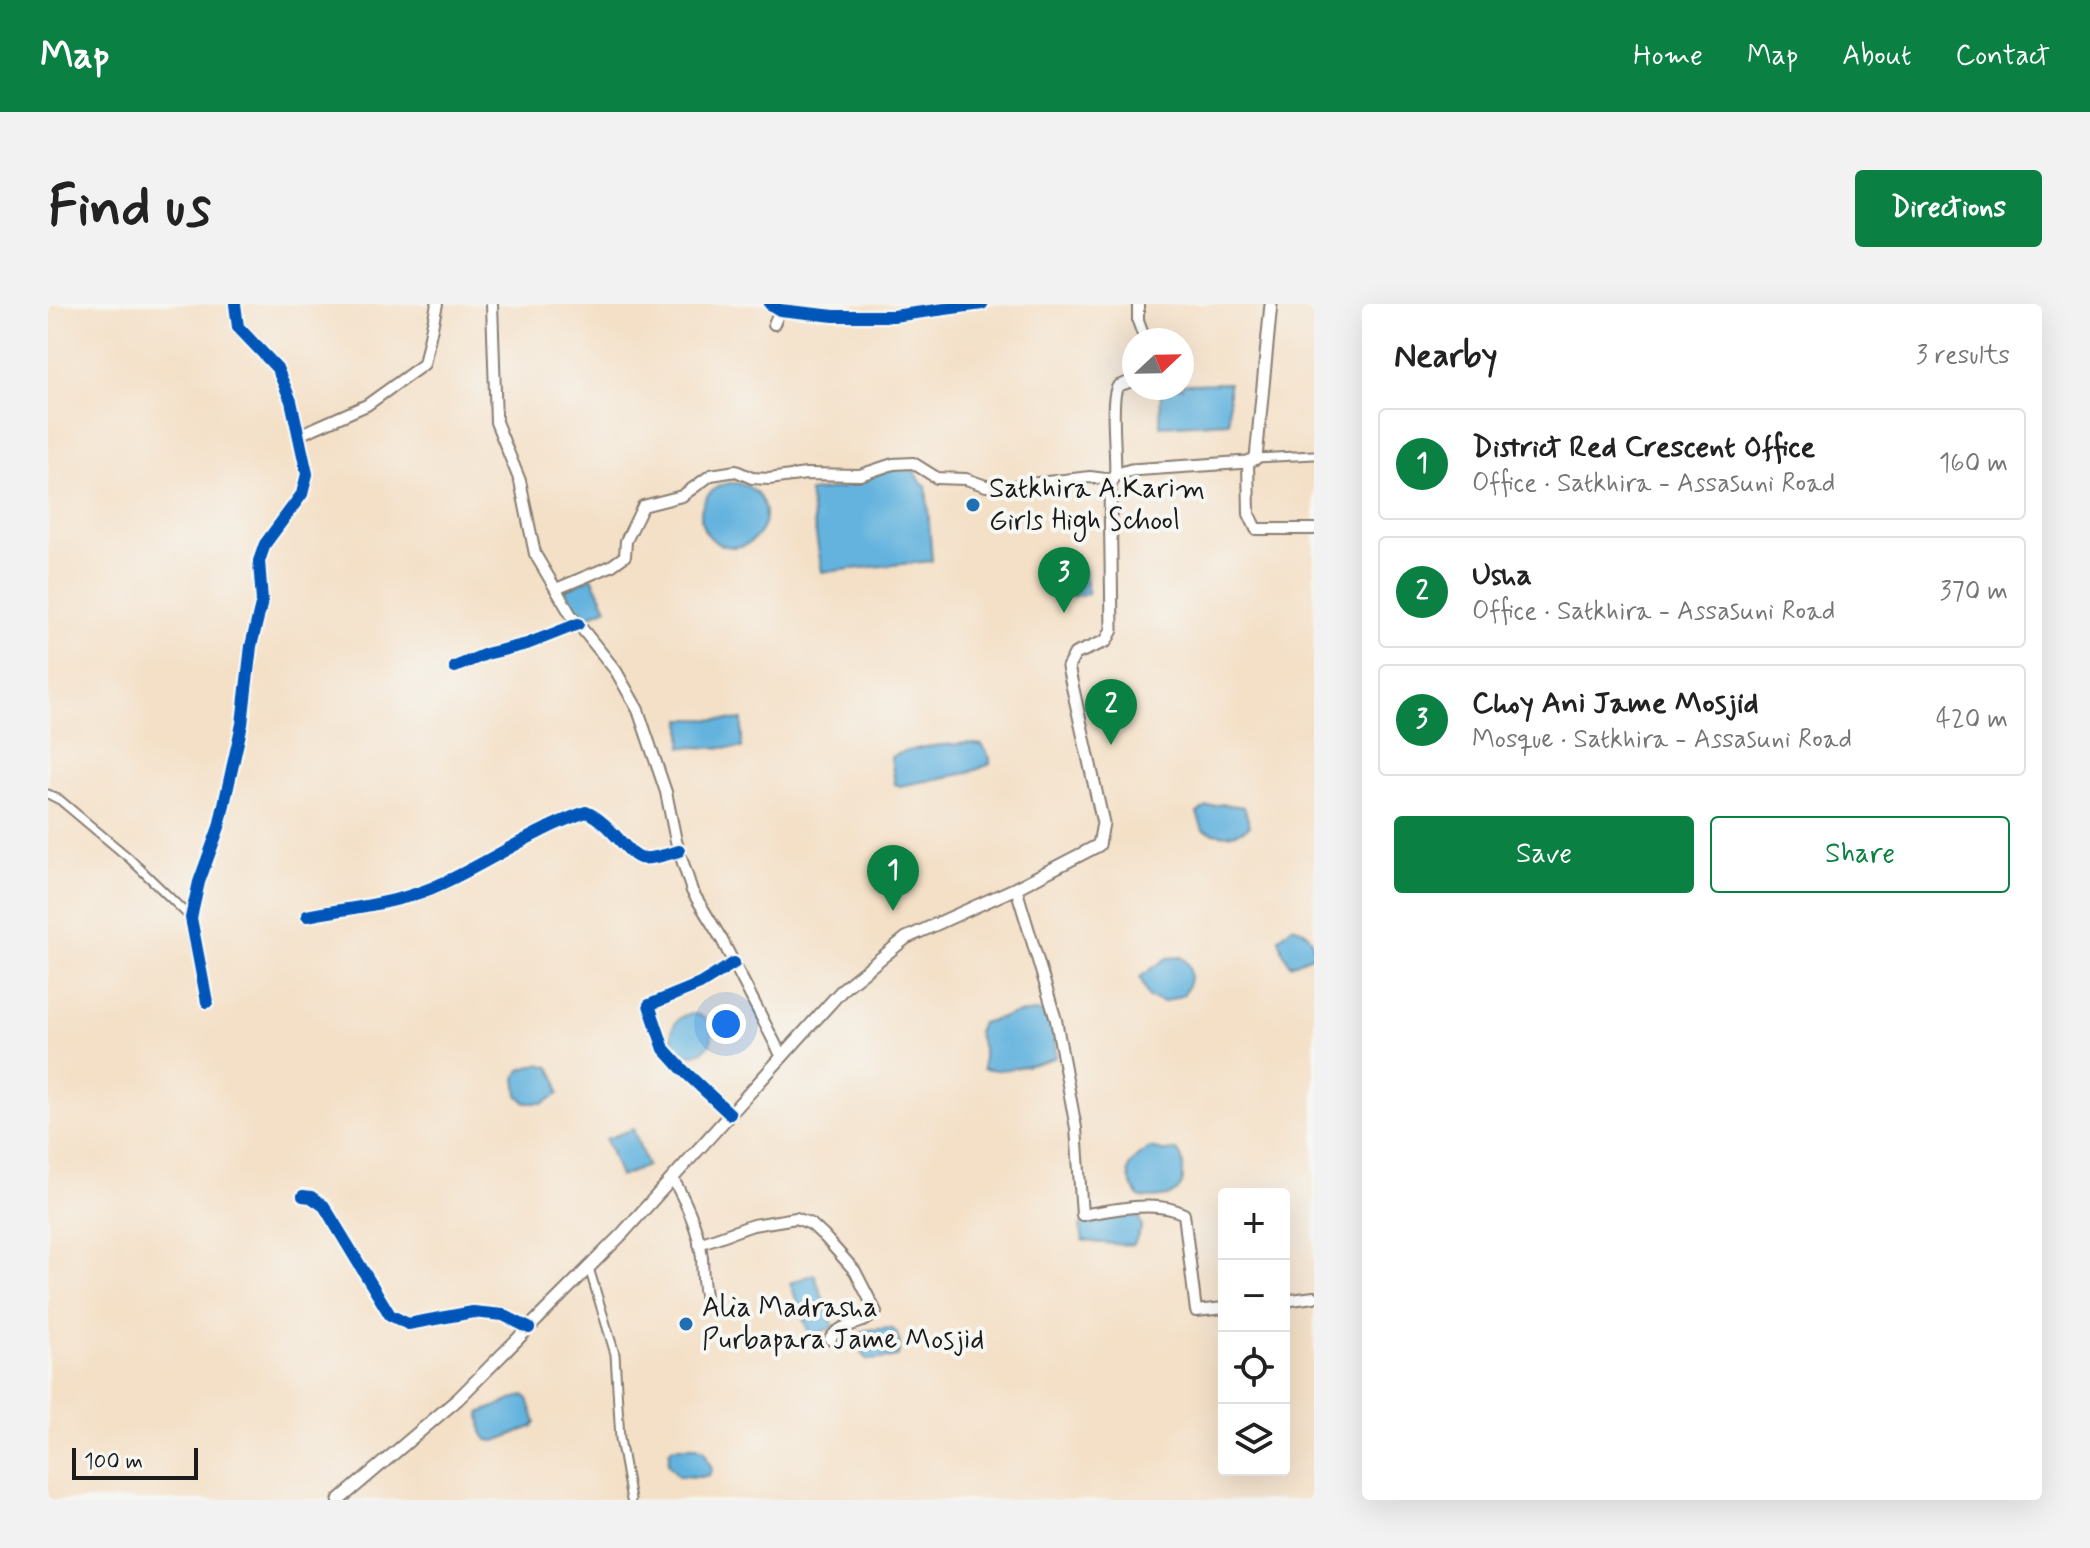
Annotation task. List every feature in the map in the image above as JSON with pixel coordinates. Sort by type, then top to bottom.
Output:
[{"type":"main road","points":[[299,435],[367,405],[424,364],[437,304]]},
{"type":"main road","points":[[492,304],[496,422],[520,481],[535,554],[578,624],[616,671],[638,710],[666,792],[679,851],[692,891],[734,963],[782,1057]]},
{"type":"main road","points":[[1138,304],[1141,328]]},
{"type":"main road","points":[[1271,304],[1252,460],[1249,514],[1256,529],[1314,529]]},
{"type":"main road","points":[[774,324],[775,307]]},
{"type":"main road","points":[[339,1500],[458,1399],[589,1268],[844,988],[906,938],[1016,888],[1099,845],[1103,823],[1068,667],[1075,654],[1106,641],[1112,630],[1110,485],[1114,478],[1116,445],[1113,396],[1122,385]]},
{"type":"main road","points":[[556,589],[611,566],[625,556],[626,541],[643,506],[682,496],[711,475],[736,471],[752,478],[769,479],[806,474],[860,475],[893,464],[913,463],[937,478],[966,479],[986,486],[1013,486],[1090,477],[1114,478],[1131,470],[1252,460]]},
{"type":"main road","points":[[455,667],[578,624]]},
{"type":"main road","points":[[1016,888],[1056,1020],[1076,1128],[1082,1215],[1132,1207],[1177,1210],[1184,1214],[1196,1311],[1218,1309]]},
{"type":"main road","points":[[730,1114],[664,1049],[649,1005],[700,984],[734,963]]},
{"type":"main road","points":[[673,1179],[699,1244],[707,1303]]},
{"type":"main road","points":[[699,1244],[753,1225],[796,1218],[811,1224],[855,1271],[876,1312],[868,1321],[837,1329],[830,1339]]},
{"type":"main road","points":[[1290,1300],[1314,1297]]},
{"type":"street","points":[[207,1002],[191,918],[199,882],[219,827],[242,724],[251,646],[262,601],[259,561],[265,544],[302,494],[307,474],[291,401],[277,368],[238,327],[235,304]]},
{"type":"street","points":[[775,307],[834,316],[893,316],[982,304]]},
{"type":"street","points":[[1252,460],[1314,455]]},
{"type":"street","points":[[48,794],[60,800],[129,858],[191,918]]},
{"type":"street","points":[[307,916],[403,899],[443,884],[586,812],[598,817],[633,855],[643,859],[679,851]]},
{"type":"street","points":[[303,1196],[311,1197],[324,1206],[390,1315],[408,1324],[473,1312],[488,1313],[503,1315],[529,1328]]},
{"type":"street","points":[[589,1268],[615,1354],[620,1439],[631,1500]]},
{"type":"water","points":[[1229,383],[1229,422],[1160,426],[1161,400],[1194,400],[1194,384]]},
{"type":"water","points":[[905,467],[912,469],[926,485],[932,561],[822,572],[809,492],[842,488],[852,481]]},
{"type":"water","points":[[733,483],[756,492],[765,515],[756,538],[733,547],[710,538],[701,515],[710,492]]},
{"type":"water","points":[[1085,569],[1088,594],[1057,598],[1054,573]]},
{"type":"water","points":[[592,577],[607,608],[582,619],[574,613],[564,590]]},
{"type":"water","points":[[682,719],[742,720],[742,748],[682,747]]},
{"type":"water","points":[[968,743],[982,745],[990,764],[968,773],[900,786],[895,784],[891,757],[919,748]]},
{"type":"water","points":[[1223,804],[1244,807],[1250,826],[1227,835],[1203,830],[1197,813]]},
{"type":"water","points":[[1292,926],[1309,935],[1314,955],[1291,965],[1279,938]]},
{"type":"water","points":[[1181,957],[1188,965],[1190,974],[1183,995],[1164,1002],[1149,998],[1140,977],[1167,958]]},
{"type":"water","points":[[692,1014],[706,1020],[712,1034],[706,1048],[692,1054],[678,1048],[672,1034],[678,1020]]},
{"type":"water","points":[[1014,1014],[1048,1014],[1054,1030],[1056,1057],[1020,1067],[983,1069],[983,1048],[977,1032],[981,1023]]},
{"type":"water","points":[[538,1064],[550,1067],[559,1094],[543,1103],[526,1103],[518,1095],[516,1077],[520,1070]]},
{"type":"water","points":[[633,1129],[647,1166],[620,1177],[606,1139]]},
{"type":"water","points":[[1150,1148],[1177,1151],[1181,1157],[1182,1183],[1169,1196],[1140,1198],[1130,1182],[1131,1163]]},
{"type":"water","points":[[1137,1211],[1142,1227],[1134,1244],[1083,1240],[1080,1226],[1087,1218]]},
{"type":"water","points":[[814,1274],[834,1327],[810,1336],[790,1283]]},
{"type":"water","points":[[891,1328],[899,1340],[898,1355],[868,1360],[860,1348],[859,1333]]},
{"type":"water","points":[[524,1395],[536,1423],[496,1441],[487,1440],[482,1432],[480,1413]]},
{"type":"water","points":[[673,1447],[704,1450],[712,1469],[709,1475],[678,1476],[668,1463]]},
{"type":"cycle path","points":[[207,1002],[191,918],[199,882],[219,827],[242,724],[251,646],[262,601],[259,561],[265,544],[302,494],[307,474],[291,401],[277,368],[238,327],[235,304]]},
{"type":"cycle path","points":[[770,304],[780,310],[834,316],[893,316],[982,304]]},
{"type":"cycle path","points":[[455,667],[578,624]]},
{"type":"cycle path","points":[[307,916],[376,904],[427,890],[549,827],[586,812],[602,822],[640,858],[679,851]]},
{"type":"cycle path","points":[[730,1114],[664,1049],[649,1005],[700,984],[734,963]]},
{"type":"cycle path","points":[[303,1196],[311,1197],[324,1206],[390,1315],[408,1324],[473,1312],[503,1315],[529,1328]]},
{"type":"place","name":"Satkhira A.Karim Girls High School","points":[[973,505]]},
{"type":"place","name":"Choy Ani Jame Mosjid","points":[[1064,613]]},
{"type":"place","name":"Usha","points":[[1111,745]]},
{"type":"place","name":"District Red Crescent Office","points":[[893,911]]},
{"type":"place","name":"Alia Madrasha Purbapara Jame Mosjid","points":[[686,1324]]}]
